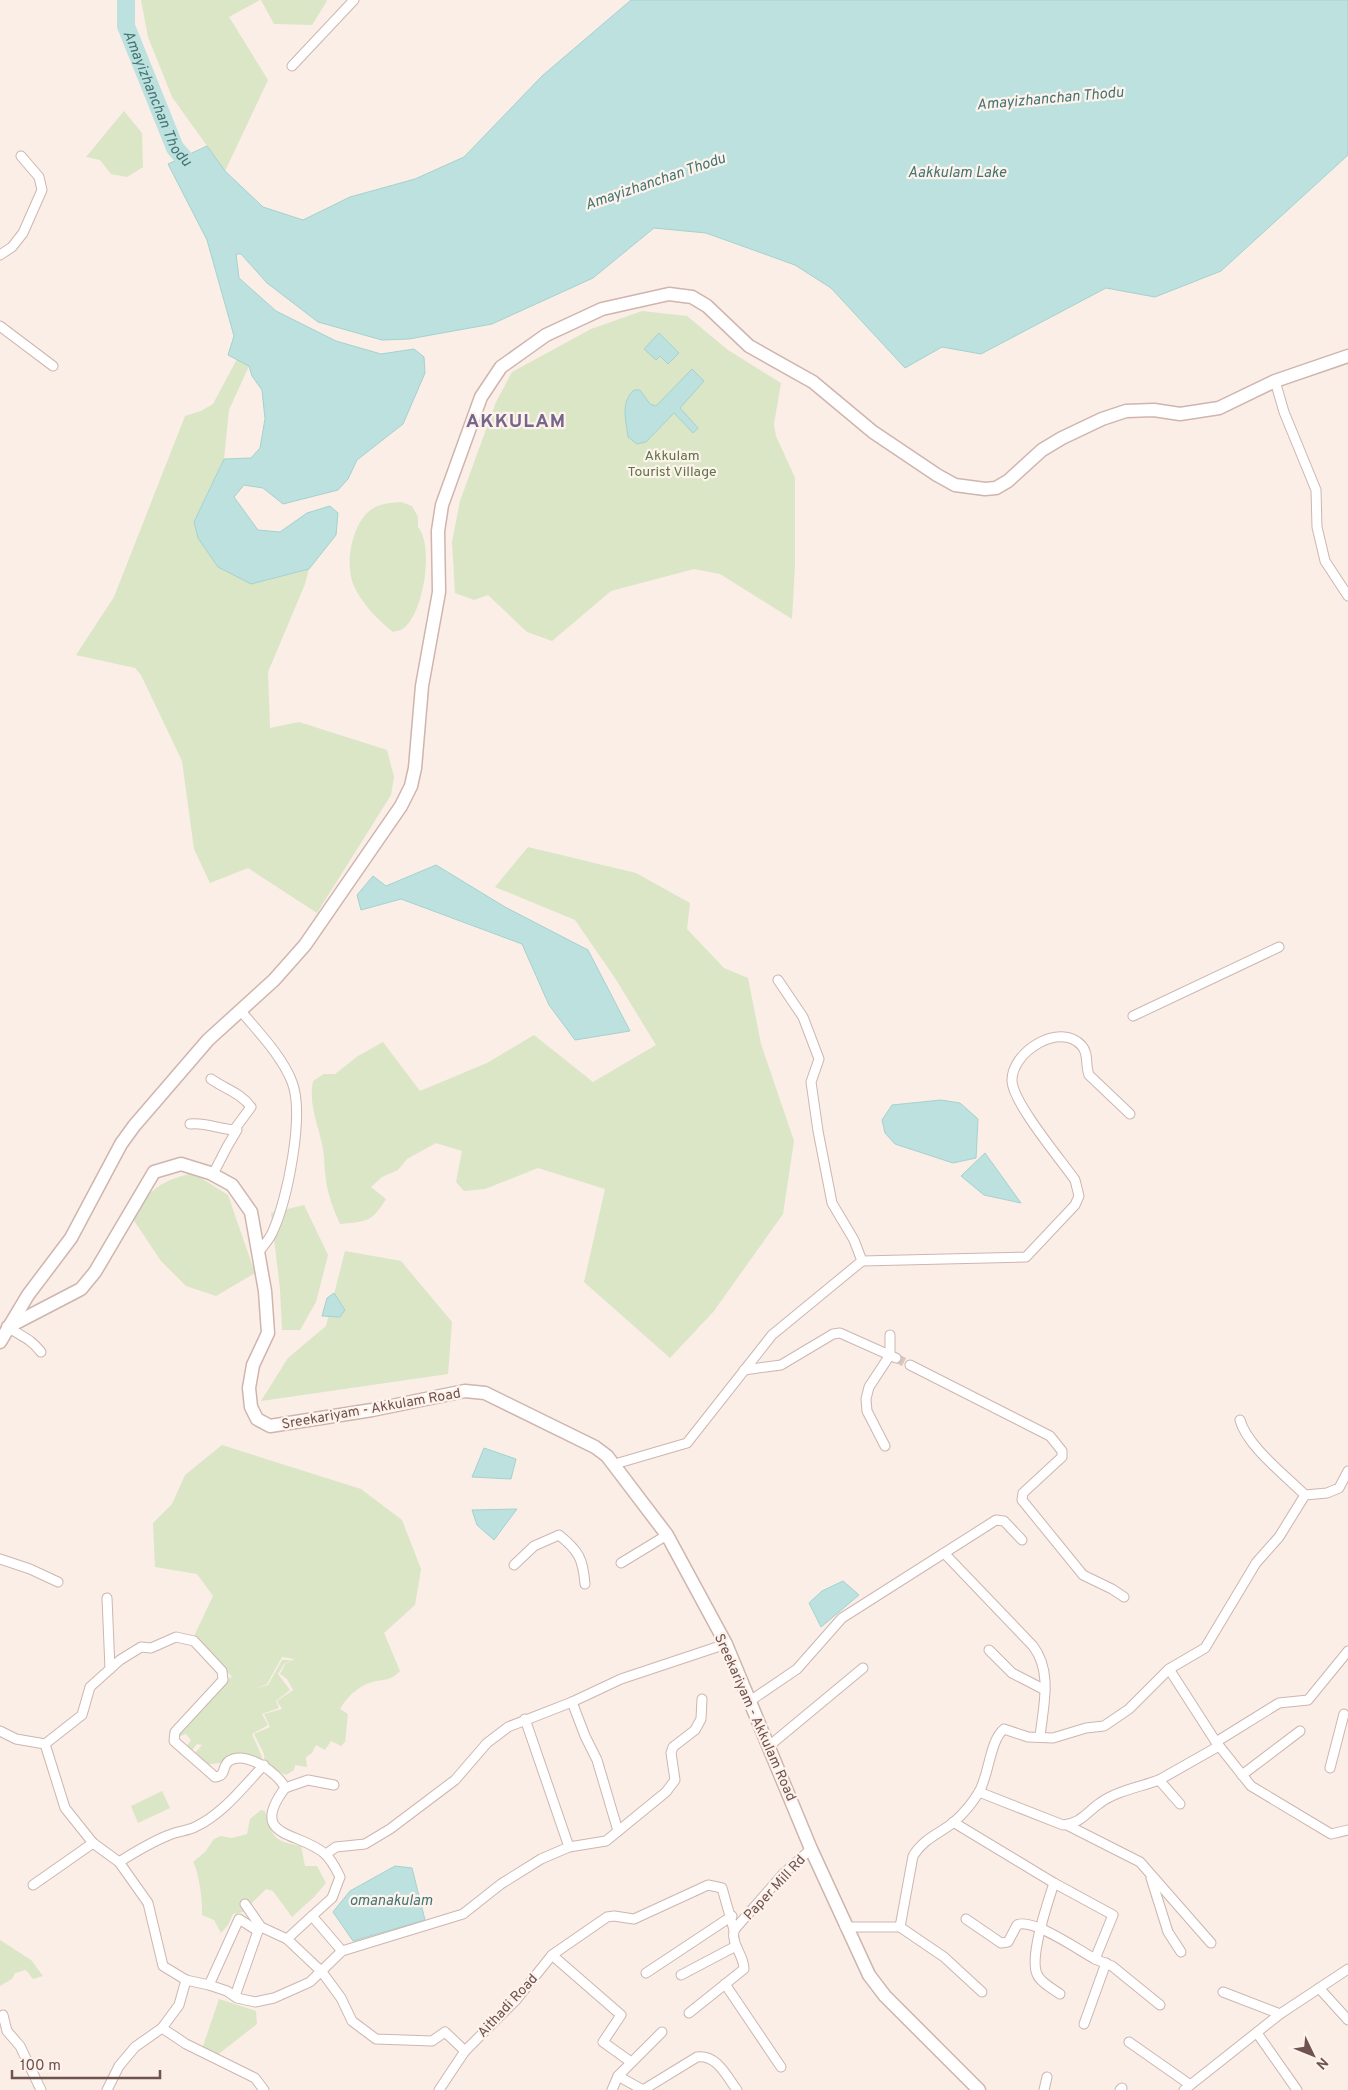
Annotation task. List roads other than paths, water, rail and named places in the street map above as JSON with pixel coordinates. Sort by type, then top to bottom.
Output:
[{"type":"main road","points":[[0,1342],[28,1295],[71,1238],[121,1144],[134,1126],[208,1040],[274,980],[305,945],[401,806],[411,786],[415,768],[422,686],[439,592],[438,531],[442,505],[481,398],[502,367],[546,335],[602,309],[669,294],[692,297],[706,306],[749,346],[813,382],[874,432],[937,475],[955,485],[985,489],[996,488],[1008,481],[1042,450],[1102,419],[1126,411],[1154,410],[1180,414],[1218,408],[1275,382],[1348,356]]},
{"type":"main road","name":"Sreekariyam - Akkulam Road","points":[[8,1327],[81,1289],[109,1250],[154,1172],[181,1164],[213,1174],[232,1185],[251,1212],[265,1292],[268,1333],[253,1365],[249,1388],[252,1407],[257,1419],[270,1426],[372,1410],[465,1392],[485,1393],[595,1447],[615,1464],[667,1535],[726,1644],[845,1927],[869,1975],[885,1996],[979,2090]]},
{"type":"street","points":[[292,66],[354,0]]},
{"type":"street","points":[[0,255],[12,247],[23,233],[42,190],[39,177],[21,156]]},
{"type":"street","points":[[0,326],[53,366]]},
{"type":"street","points":[[1275,382],[1284,412],[1316,490],[1317,526],[1325,561],[1348,596]]},
{"type":"street","points":[[1133,1016],[1279,947]]},
{"type":"street","points":[[778,980],[803,1018],[819,1059],[811,1082],[832,1203],[854,1240],[862,1261]]},
{"type":"street","points":[[241,1011],[285,1068],[293,1083],[297,1101],[295,1139],[286,1189],[273,1232],[258,1253]]},
{"type":"street","points":[[615,1464],[687,1442],[772,1335],[862,1261],[1026,1257],[1075,1205],[1079,1196],[1075,1180],[1019,1100],[1012,1081],[1018,1063],[1028,1050],[1046,1039],[1067,1037],[1082,1045],[1085,1051],[1086,1068],[1089,1074],[1130,1114]]},
{"type":"street","points":[[211,1079],[224,1088],[242,1095],[252,1107],[234,1130]]},
{"type":"street","points":[[190,1124],[201,1123],[219,1129],[238,1130],[226,1146],[213,1174]]},
{"type":"street","points":[[8,1327],[20,1336],[31,1340],[41,1352]]},
{"type":"street","points":[[744,1370],[781,1365],[833,1334],[840,1333],[893,1356]]},
{"type":"street","points":[[885,1446],[867,1411],[866,1399],[869,1387],[893,1356],[890,1335]]},
{"type":"street","points":[[910,1365],[1050,1436],[1062,1451],[1062,1457],[1023,1492],[1022,1500],[1083,1575],[1112,1588],[1124,1597]]},
{"type":"street","points":[[1240,1420],[1243,1430],[1255,1448],[1305,1494],[1327,1492],[1339,1488],[1348,1472]]},
{"type":"street","points":[[900,1927],[913,1856],[919,1845],[953,1822],[979,1792],[992,1756],[997,1734],[1004,1729],[1028,1737],[1053,1738],[1086,1728],[1104,1726],[1128,1709],[1169,1669],[1205,1648],[1256,1562],[1279,1537],[1305,1494]]},
{"type":"street","points":[[750,1701],[797,1669],[842,1618],[999,1519],[1009,1526],[1022,1540]]},
{"type":"street","points":[[621,1563],[667,1535]]},
{"type":"street","points":[[514,1565],[534,1546],[559,1536],[569,1543],[583,1563],[585,1584]]},
{"type":"street","points":[[944,1553],[1038,1653],[1044,1667],[1045,1690],[1040,1738]]},
{"type":"street","points":[[0,1559],[58,1582]]},
{"type":"street","points":[[107,1598],[110,1669]]},
{"type":"street","points":[[0,1731],[16,1739],[45,1744],[82,1715],[90,1687],[120,1660],[141,1647],[151,1648],[176,1637],[194,1640],[222,1671],[223,1680],[174,1732],[174,1741],[215,1777],[220,1777],[224,1773],[226,1765],[236,1759],[268,1767],[286,1788]]},
{"type":"street","points":[[326,1854],[336,1847],[365,1844],[390,1829],[455,1780],[487,1743],[508,1727],[572,1702],[621,1679],[726,1644]]},
{"type":"street","points":[[989,1650],[1012,1673],[1045,1690]]},
{"type":"street","points":[[1068,1825],[1082,1819],[1100,1802],[1112,1796],[1159,1780],[1280,1703],[1308,1700],[1348,1651]]},
{"type":"street","points":[[769,1746],[863,1668]]},
{"type":"street","points":[[1169,1669],[1217,1744],[1251,1786],[1331,1834],[1348,1830]]},
{"type":"street","points":[[45,1744],[65,1808],[92,1843],[119,1862],[148,1903],[163,1966],[186,1980],[209,1985],[255,2002],[274,1998],[310,1982],[342,1950],[464,1914],[526,1867],[570,1847],[606,1841],[666,1792],[675,1780],[671,1753],[674,1747],[695,1730],[701,1719],[702,1698]]},
{"type":"street","points":[[572,1702],[585,1736],[597,1760],[618,1831]]},
{"type":"street","points":[[1330,1768],[1344,1714]]},
{"type":"street","points":[[525,1719],[570,1847]]},
{"type":"street","points":[[1242,1775],[1300,1731]]},
{"type":"street","points":[[119,1862],[172,1833],[195,1828],[235,1795],[264,1765]]},
{"type":"street","points":[[287,1939],[332,1898],[340,1877],[326,1854],[314,1846],[283,1833],[272,1821],[271,1809],[286,1788],[308,1780],[334,1785]]},
{"type":"street","points":[[1159,1780],[1180,1804]]},
{"type":"street","points":[[979,1792],[1050,1820],[1068,1825],[1135,1860],[1150,1874],[1210,1943]]},
{"type":"street","points":[[953,1822],[1054,1883],[1113,1914],[1095,1959]]},
{"type":"street","points":[[33,1884],[92,1843]]},
{"type":"street","name":"Paper Mill Rd","points":[[734,1930],[784,1872],[811,1848]]},
{"type":"street","points":[[1150,1874],[1168,1932],[1180,1952]]},
{"type":"street","points":[[1054,1883],[1039,1928],[1036,1973],[1060,1994]]},
{"type":"street","name":"Paper Mill Rd","points":[[552,1956],[608,1917],[634,1918],[708,1885],[722,1888],[732,1916],[734,1930]]},
{"type":"street","points":[[235,1996],[259,1929],[246,1904]]},
{"type":"street","points":[[312,1916],[342,1950]]},
{"type":"street","points":[[646,1974],[732,1916]]},
{"type":"street","points":[[209,1985],[239,1919],[259,1929],[287,1939],[322,1972],[341,1998],[352,2021],[376,2039],[432,2041],[445,2032],[465,2051]]},
{"type":"street","points":[[966,1919],[1001,1943],[1008,1942],[1017,1925],[1021,1923],[1039,1928],[1095,1959],[1106,1962],[1160,2005]]},
{"type":"street","points":[[845,1927],[900,1927],[944,1957],[982,1992]]},
{"type":"street","points":[[689,2013],[744,1969],[744,1962],[733,1940],[734,1930]]},
{"type":"street","points":[[681,1975],[736,1946]]},
{"type":"street","points":[[552,1956],[621,2015],[603,2042],[631,2062]]},
{"type":"street","name":"Aithadi Road","points":[[439,2090],[465,2051],[516,2000],[552,1956]]},
{"type":"street","points":[[1084,2024],[1106,1962]]},
{"type":"street","points":[[1129,2042],[1186,2087],[1280,2014],[1348,1969]]},
{"type":"street","points":[[107,2090],[119,2066],[135,2046],[162,2028],[179,2006],[186,1980]]},
{"type":"street","points":[[725,1984],[781,2067]]},
{"type":"street","points":[[1319,1988],[1348,2020]]},
{"type":"street","points":[[1223,1992],[1280,2014]]},
{"type":"street","points":[[3,2015],[7,2031],[20,2046],[41,2090]]},
{"type":"street","points":[[162,2028],[186,2044],[255,2078],[264,2090]]},
{"type":"street","points":[[612,2090],[618,2076],[662,2032]]},
{"type":"street","points":[[1257,2033],[1296,2090]]},
{"type":"street","points":[[618,2076],[643,2090],[697,2057],[704,2056],[714,2060],[738,2090]]},
{"type":"street","points":[[1044,2090],[1047,2077]]},
{"type":"water","name":"Aakkulam Lake","points":[[631,0],[1348,0],[1348,155],[1221,271],[1155,297],[1106,288],[981,354],[942,347],[905,368],[831,288],[795,265],[706,233],[654,228],[593,278],[492,324],[409,339],[382,340],[318,322],[267,283],[241,254],[236,254],[239,278],[276,311],[336,341],[381,354],[414,349],[424,357],[425,373],[403,424],[357,460],[348,479],[338,490],[283,504],[263,488],[244,485],[234,497],[258,530],[280,532],[307,513],[330,506],[338,513],[336,535],[309,569],[251,584],[218,567],[198,538],[194,522],[224,459],[251,458],[260,448],[265,419],[262,390],[252,376],[249,366],[228,355],[234,336],[207,240],[168,164],[207,146],[225,171],[263,207],[303,220],[350,197],[415,179],[464,157],[542,76]]},
{"type":"water","points":[[659,333],[679,353],[668,364],[660,356],[656,360],[644,349]]},
{"type":"water","points":[[692,369],[704,381],[680,408],[698,428],[693,433],[674,413],[646,442],[637,444],[628,437],[625,406],[634,390],[640,390],[650,404],[656,406]]},
{"type":"water","points":[[436,865],[505,907],[588,950],[630,1031],[575,1040],[549,1005],[522,944],[401,899],[361,910],[357,895],[373,876],[386,886]]},
{"type":"water","points":[[941,1100],[960,1103],[978,1119],[976,1158],[953,1163],[895,1144],[885,1133],[882,1120],[892,1105]]},
{"type":"water","points":[[985,1153],[1021,1203],[984,1195],[961,1176]]},
{"type":"water","points":[[334,1293],[345,1310],[340,1317],[322,1316],[327,1298]]},
{"type":"water","points":[[484,1448],[516,1459],[511,1479],[472,1477]]},
{"type":"water","points":[[517,1509],[494,1540],[477,1525],[472,1510]]},
{"type":"water","points":[[843,1581],[859,1595],[821,1627],[809,1603],[822,1591]]},
{"type":"water","name":"omanakulam","points":[[395,1866],[412,1868],[425,1920],[353,1941],[333,1912],[350,1891]]},
{"type":"waterway","name":"Amayizhanchan Thodu","points":[[126,0],[126,26],[175,148],[198,174]]},
{"type":"tunnel","points":[[896,1358],[910,1365]]},
{"type":"district","name":"AKKULAM","points":[[516,420]]},
{"type":"park label","name":"Akkulam Tourist Village","points":[[672,464]]}]
